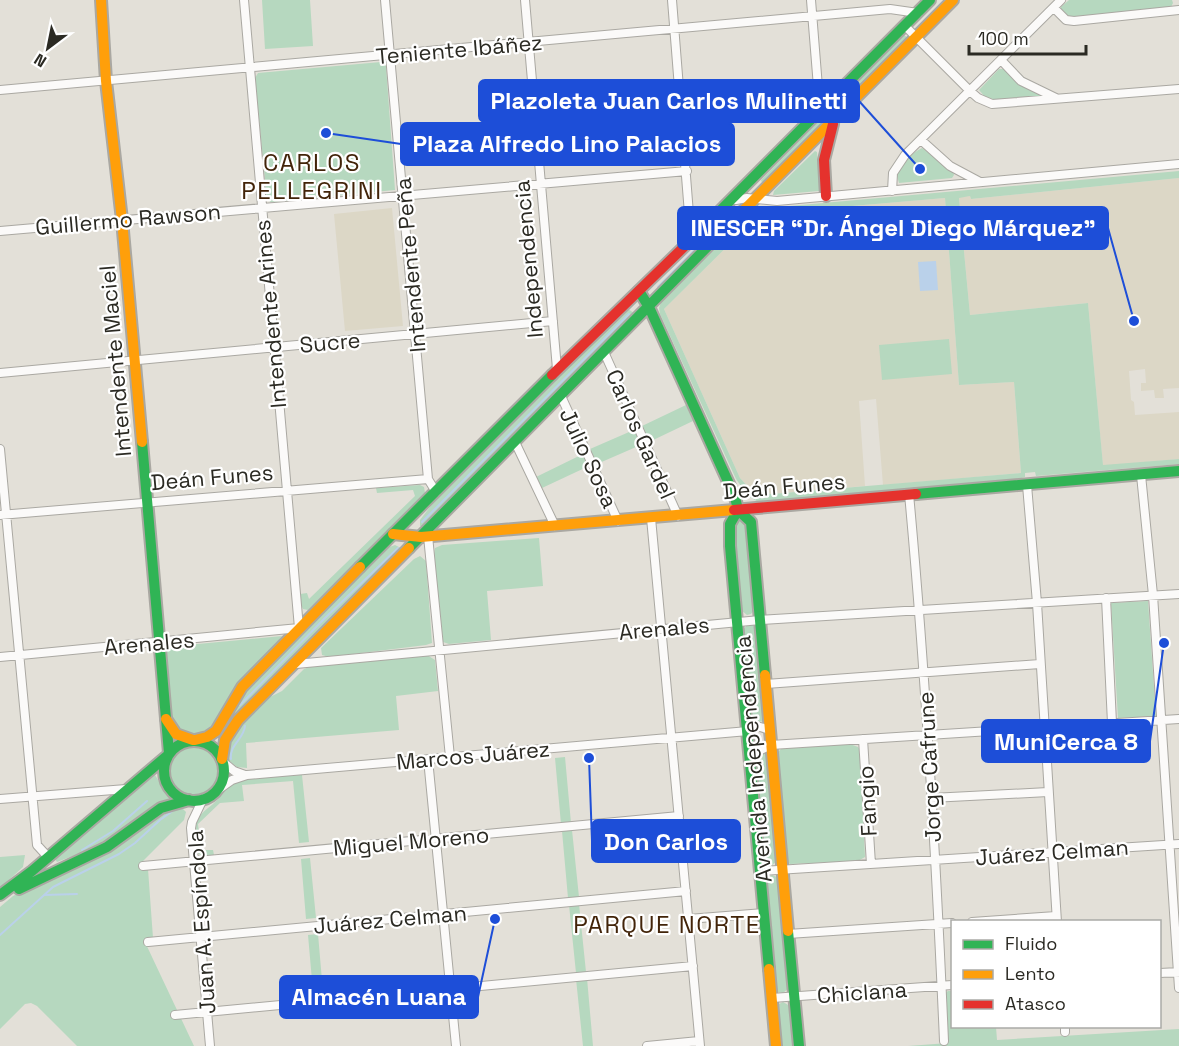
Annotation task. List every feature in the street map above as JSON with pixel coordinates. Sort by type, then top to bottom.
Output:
[{"type":"main road","name":"Intendente Maciel","points":[[101,0],[106,81],[122,220],[168,754]]},
{"type":"main road","points":[[0,895],[156,766],[177,745],[207,737],[216,731],[242,687],[298,628],[732,202],[930,0]]},
{"type":"main road","points":[[0,903],[22,887],[104,849],[159,807],[173,802],[203,800],[215,792],[223,780],[222,760],[225,740],[231,730],[953,0]]},
{"type":"main road","points":[[826,196],[825,160],[834,122]]},
{"type":"main road","points":[[639,291],[649,307]]},
{"type":"main road","name":"Avenida Independencia","points":[[649,307],[735,497],[738,510],[751,522],[799,1046]]},
{"type":"main road","name":"Deán Funes","points":[[393,534],[424,536],[618,521],[1179,471]]},
{"type":"main road","name":"Avenida Independencia","points":[[738,510],[730,524],[776,1046]]},
{"type":"main road","points":[[165,719],[176,734],[205,742],[213,747],[222,760]]},
{"type":"main road","points":[[168,754],[164,765],[165,781],[174,794],[189,800]]},
{"type":"main road","points":[[48,857],[49,863],[57,871]]},
{"type":"street","name":"Intendente Arines","points":[[244,0],[248,69],[298,628]]},
{"type":"street","name":"Intendente Peña","points":[[385,0],[428,479],[436,492]]},
{"type":"street","name":"Independencia","points":[[525,0],[558,371]]},
{"type":"street","points":[[672,0],[692,241]]},
{"type":"street","points":[[811,0],[820,113]]},
{"type":"street","points":[[892,191],[891,180],[895,167],[1061,0]]},
{"type":"street","points":[[1054,8],[1064,18],[1074,21],[1179,10],[1177,1]]},
{"type":"street","name":"Teniente Ibáñez","points":[[0,90],[891,9],[918,13]]},
{"type":"street","points":[[905,26],[970,91],[978,98],[992,104],[1179,89]]},
{"type":"street","points":[[1001,60],[1021,81],[1060,99]]},
{"type":"street","points":[[921,140],[950,166],[980,182]]},
{"type":"street","points":[[732,202],[747,198],[777,201],[1179,164]]},
{"type":"street","name":"Guillermo Rawson","points":[[0,231],[687,171]]},
{"type":"street","name":"Sucre","points":[[0,373],[553,321]]},
{"type":"street","name":"Carlos Gardel","points":[[604,352],[678,516]]},
{"type":"street","name":"Julio Sosa","points":[[561,396],[618,521]]},
{"type":"street","points":[[515,442],[555,526]]},
{"type":"street","points":[[0,449],[3,515],[37,844],[48,857]]},
{"type":"street","points":[[1141,475],[1153,596],[1179,988]]},
{"type":"street","name":"Deán Funes","points":[[3,515],[428,479]]},
{"type":"street","points":[[1014,920],[1057,919],[1037,603],[1027,485]]},
{"type":"street","name":"Jorge Cafrune","points":[[909,494],[928,735],[944,1041]]},
{"type":"street","points":[[647,1046],[700,1044],[651,518]]},
{"type":"street","points":[[424,536],[450,757]]},
{"type":"street","name":"Arenales","points":[[294,664],[760,620],[1179,594]]},
{"type":"street","points":[[1106,598],[1112,723]]},
{"type":"street","name":"Arenales","points":[[0,657],[298,628]]},
{"type":"street","points":[[766,684],[1040,664]]},
{"type":"street","points":[[750,748],[761,750],[771,745],[1179,719]]},
{"type":"street","name":"Marcos Juárez","points":[[215,792],[232,780],[247,775],[748,731],[757,726],[770,730]]},
{"type":"street","name":"Fangio","points":[[863,739],[871,864]]},
{"type":"street","points":[[428,759],[456,1046]]},
{"type":"street","points":[[222,760],[234,771],[247,775]]},
{"type":"street","points":[[0,799],[127,789]]},
{"type":"street","points":[[931,798],[1048,792]]},
{"type":"street","name":"Juan A. Espíndola","points":[[203,800],[191,824],[210,1046]]},
{"type":"street","name":"Miguel Moreno","points":[[143,866],[679,816]]},
{"type":"street","name":"Juárez Celman","points":[[760,871],[1179,844]]},
{"type":"street","name":"Juárez Celman","points":[[148,942],[686,891]]},
{"type":"street","points":[[688,919],[764,912]]},
{"type":"street","points":[[788,934],[951,923]]},
{"type":"street","points":[[175,1015],[693,966]]},
{"type":"street","points":[[1161,973],[1178,972]]},
{"type":"street","name":"Chiclana","points":[[772,998],[951,985]]},
{"type":"shaded area","points":[[1179,178],[1179,388],[1163,389],[1164,398],[1155,398],[1154,390],[1141,391],[1141,383],[1146,383],[1145,369],[1129,371],[1131,400],[1134,402],[1135,415],[1179,412],[1179,459],[1103,466],[1088,303],[970,315],[959,197],[970,196],[971,199]]},
{"type":"shaded area","points":[[945,198],[959,385],[1014,382],[1021,473],[883,485],[876,399],[859,401],[865,486],[772,494],[753,492],[740,478],[664,309],[760,214]]},
{"type":"shaded area","points":[[392,208],[403,326],[345,331],[334,214]]},
{"type":"green space","points":[[262,0],[310,0],[313,46],[265,49]]},
{"type":"green space","points":[[1069,0],[1172,0],[1173,3],[1171,7],[1078,19],[1069,18],[1061,12],[1061,7]]},
{"type":"green space","points":[[904,35],[908,38],[762,183],[761,180]]},
{"type":"green space","points":[[381,62],[386,66],[395,190],[271,202],[267,200],[255,78],[258,73]]},
{"type":"green space","points":[[999,69],[1004,69],[1020,84],[1043,96],[1001,100],[986,98],[979,90]]},
{"type":"green space","points":[[922,148],[953,171],[952,178],[899,183],[897,176],[901,167]]},
{"type":"green space","points":[[815,151],[817,152],[819,191],[773,195],[774,191]]},
{"type":"green space","points":[[1179,171],[1179,178],[971,199],[970,196],[959,198],[970,315],[1088,303],[1103,465],[1179,459],[1179,464],[1036,476],[1035,472],[1025,473],[1025,477],[1000,484],[760,503],[748,496],[736,479],[659,308],[661,302],[753,210]],"holes":[[[945,198],[959,385],[1014,382],[1021,473],[772,494],[753,492],[740,478],[664,309],[760,214]]]},
{"type":"green space","points":[[628,309],[634,313],[420,526],[420,520],[439,495]]},
{"type":"green space","points":[[949,339],[952,374],[882,380],[879,345]]},
{"type":"green space","points":[[686,405],[693,421],[649,442],[642,426]]},
{"type":"green space","points":[[636,429],[643,444],[597,464],[590,449]]},
{"type":"green space","points":[[583,454],[589,466],[542,488],[536,477]]},
{"type":"green space","points":[[420,485],[424,487],[425,493],[308,610],[303,609],[300,594],[307,593],[309,599],[415,496],[413,490],[377,493],[376,488]]},
{"type":"green space","points":[[739,521],[746,524],[754,610],[747,615],[741,610],[736,549],[736,524]]},
{"type":"green space","points":[[539,538],[543,586],[487,591],[491,640],[449,644],[443,642],[435,548],[442,545]]},
{"type":"green space","points":[[395,545],[401,548],[230,723],[239,697],[387,548]]},
{"type":"green space","points":[[420,556],[426,561],[432,643],[329,657],[322,655],[321,648],[414,559]]},
{"type":"green space","points":[[1148,601],[1156,716],[1118,718],[1111,603]]},
{"type":"green space","points":[[747,625],[753,625],[755,629],[764,722],[752,722],[743,630]]},
{"type":"green space","points":[[282,636],[213,726],[196,735],[181,732],[171,722],[164,650],[166,647]]},
{"type":"green space","points":[[427,655],[435,660],[438,691],[396,696],[399,730],[246,743],[247,768],[237,767],[228,760],[230,738],[264,700],[282,691],[304,669],[315,665]]},
{"type":"green space","points":[[194,744],[204,746],[213,752],[219,761],[221,771],[219,781],[213,790],[204,796],[194,798],[184,796],[175,790],[169,781],[167,771],[169,761],[175,752],[184,746]]},
{"type":"green space","points":[[850,744],[860,750],[865,857],[858,861],[790,864],[787,862],[778,752],[782,748]]},
{"type":"green space","points":[[767,752],[777,861],[771,866],[764,861],[754,753]]},
{"type":"green space","points":[[565,757],[571,823],[561,824],[555,758]]},
{"type":"green space","points":[[155,775],[170,798],[107,843],[57,862],[55,859]]},
{"type":"green space","points":[[302,775],[309,842],[299,843],[293,781],[242,785],[244,801],[220,803],[198,824],[201,850],[213,850],[214,855],[202,856],[196,852],[194,830],[197,819],[230,786],[257,777]]},
{"type":"green space","points":[[182,808],[186,812],[184,820],[140,864],[140,869],[148,869],[153,938],[144,940],[194,1046],[77,1046],[37,1006],[31,1003],[25,1004],[0,1029],[0,907],[13,896],[161,812]]},
{"type":"green space","points":[[572,830],[579,897],[568,898],[562,831]]},
{"type":"green space","points":[[25,855],[23,867],[0,888],[0,857]]},
{"type":"green space","points":[[310,858],[316,918],[306,919],[301,859]]},
{"type":"green space","points":[[772,875],[779,880],[789,988],[783,993],[776,989],[766,879]]},
{"type":"green space","points":[[579,904],[586,972],[576,973],[569,905]]},
{"type":"green space","points":[[318,934],[323,992],[313,992],[308,935]]},
{"type":"green space","points":[[587,978],[593,1046],[583,1046],[576,979]]},
{"type":"green space","points":[[951,991],[951,1028],[996,1028],[997,1040],[1179,1029],[1179,1046],[908,1046],[948,1043],[945,993]]},
{"type":"green space","points":[[783,1002],[790,1006],[794,1046],[782,1046],[778,1007]]},
{"type":"water","points":[[936,261],[938,290],[920,291],[918,262]]},
{"type":"waterway","points":[[658,287],[732,212]]},
{"type":"waterway","points":[[422,522],[629,314]]},
{"type":"waterway","points":[[240,705],[325,618],[398,548]]},
{"type":"waterway","points":[[231,759],[232,750],[245,726]]},
{"type":"waterway","points":[[82,850],[113,831],[147,801]]},
{"type":"waterway","points":[[0,935],[53,887],[119,854],[174,810]]},
{"type":"waterway","points":[[44,895],[77,894]]},
{"type":"traffic: fast","points":[[689,242],[930,0]]},
{"type":"traffic: fast","points":[[409,548],[719,235]]},
{"type":"traffic: fast","points":[[639,291],[649,307],[735,497],[738,510],[751,522],[765,675]]},
{"type":"traffic: fast","points":[[360,567],[552,375]]},
{"type":"traffic: fast","points":[[142,442],[169,753]]},
{"type":"traffic: fast","points":[[916,494],[1179,471]]},
{"type":"traffic: fast","points":[[738,510],[730,524],[730,546],[769,969]]},
{"type":"traffic: fast","points":[[188,741],[200,741],[211,746],[219,754],[224,771],[222,783],[211,796],[200,801],[188,801],[177,796],[169,788],[164,777],[164,765],[169,754],[177,746],[188,741]]},
{"type":"traffic: fast","points":[[0,895],[32,871],[168,755]]},
{"type":"traffic: fast","points":[[19,889],[107,847],[161,808],[189,800]]},
{"type":"traffic: fast","points":[[788,931],[799,1046]]},
{"type":"traffic: slow","points":[[101,0],[106,81],[122,220],[142,442]]},
{"type":"traffic: slow","points":[[719,235],[953,0]]},
{"type":"traffic: slow","points":[[393,534],[421,537],[734,510]]},
{"type":"traffic: slow","points":[[222,759],[225,740],[238,720],[409,548]]},
{"type":"traffic: slow","points":[[195,740],[207,737],[216,731],[242,687],[360,567]]},
{"type":"traffic: slow","points":[[765,675],[788,931]]},
{"type":"traffic: slow","points":[[166,719],[176,734],[193,740]]},
{"type":"traffic: slow","points":[[769,969],[776,1046]]},
{"type":"traffic: jam","points":[[826,196],[824,160],[833,124]]},
{"type":"traffic: jam","points":[[552,375],[689,242]]},
{"type":"traffic: jam","points":[[734,510],[916,494]]},
{"type":"place","name":"Plaza Alfredo Lino Palacios","points":[[326,133]]},
{"type":"place","name":"Plazoleta Juan Carlos Mulinetti","points":[[920,169]]},
{"type":"place","name":"INESCER “Dr. Ángel Diego Márquez”","points":[[1134,321]]},
{"type":"place","name":"MuniCerca 8","points":[[1164,643]]},
{"type":"place","name":"Don Carlos","points":[[589,758]]},
{"type":"place","name":"Almacén Luana","points":[[495,919]]},
{"type":"district","name":"CARLOS PELLEGRINI","points":[[312,177]]},
{"type":"district","name":"PARQUE NORTE","points":[[667,925]]}]
